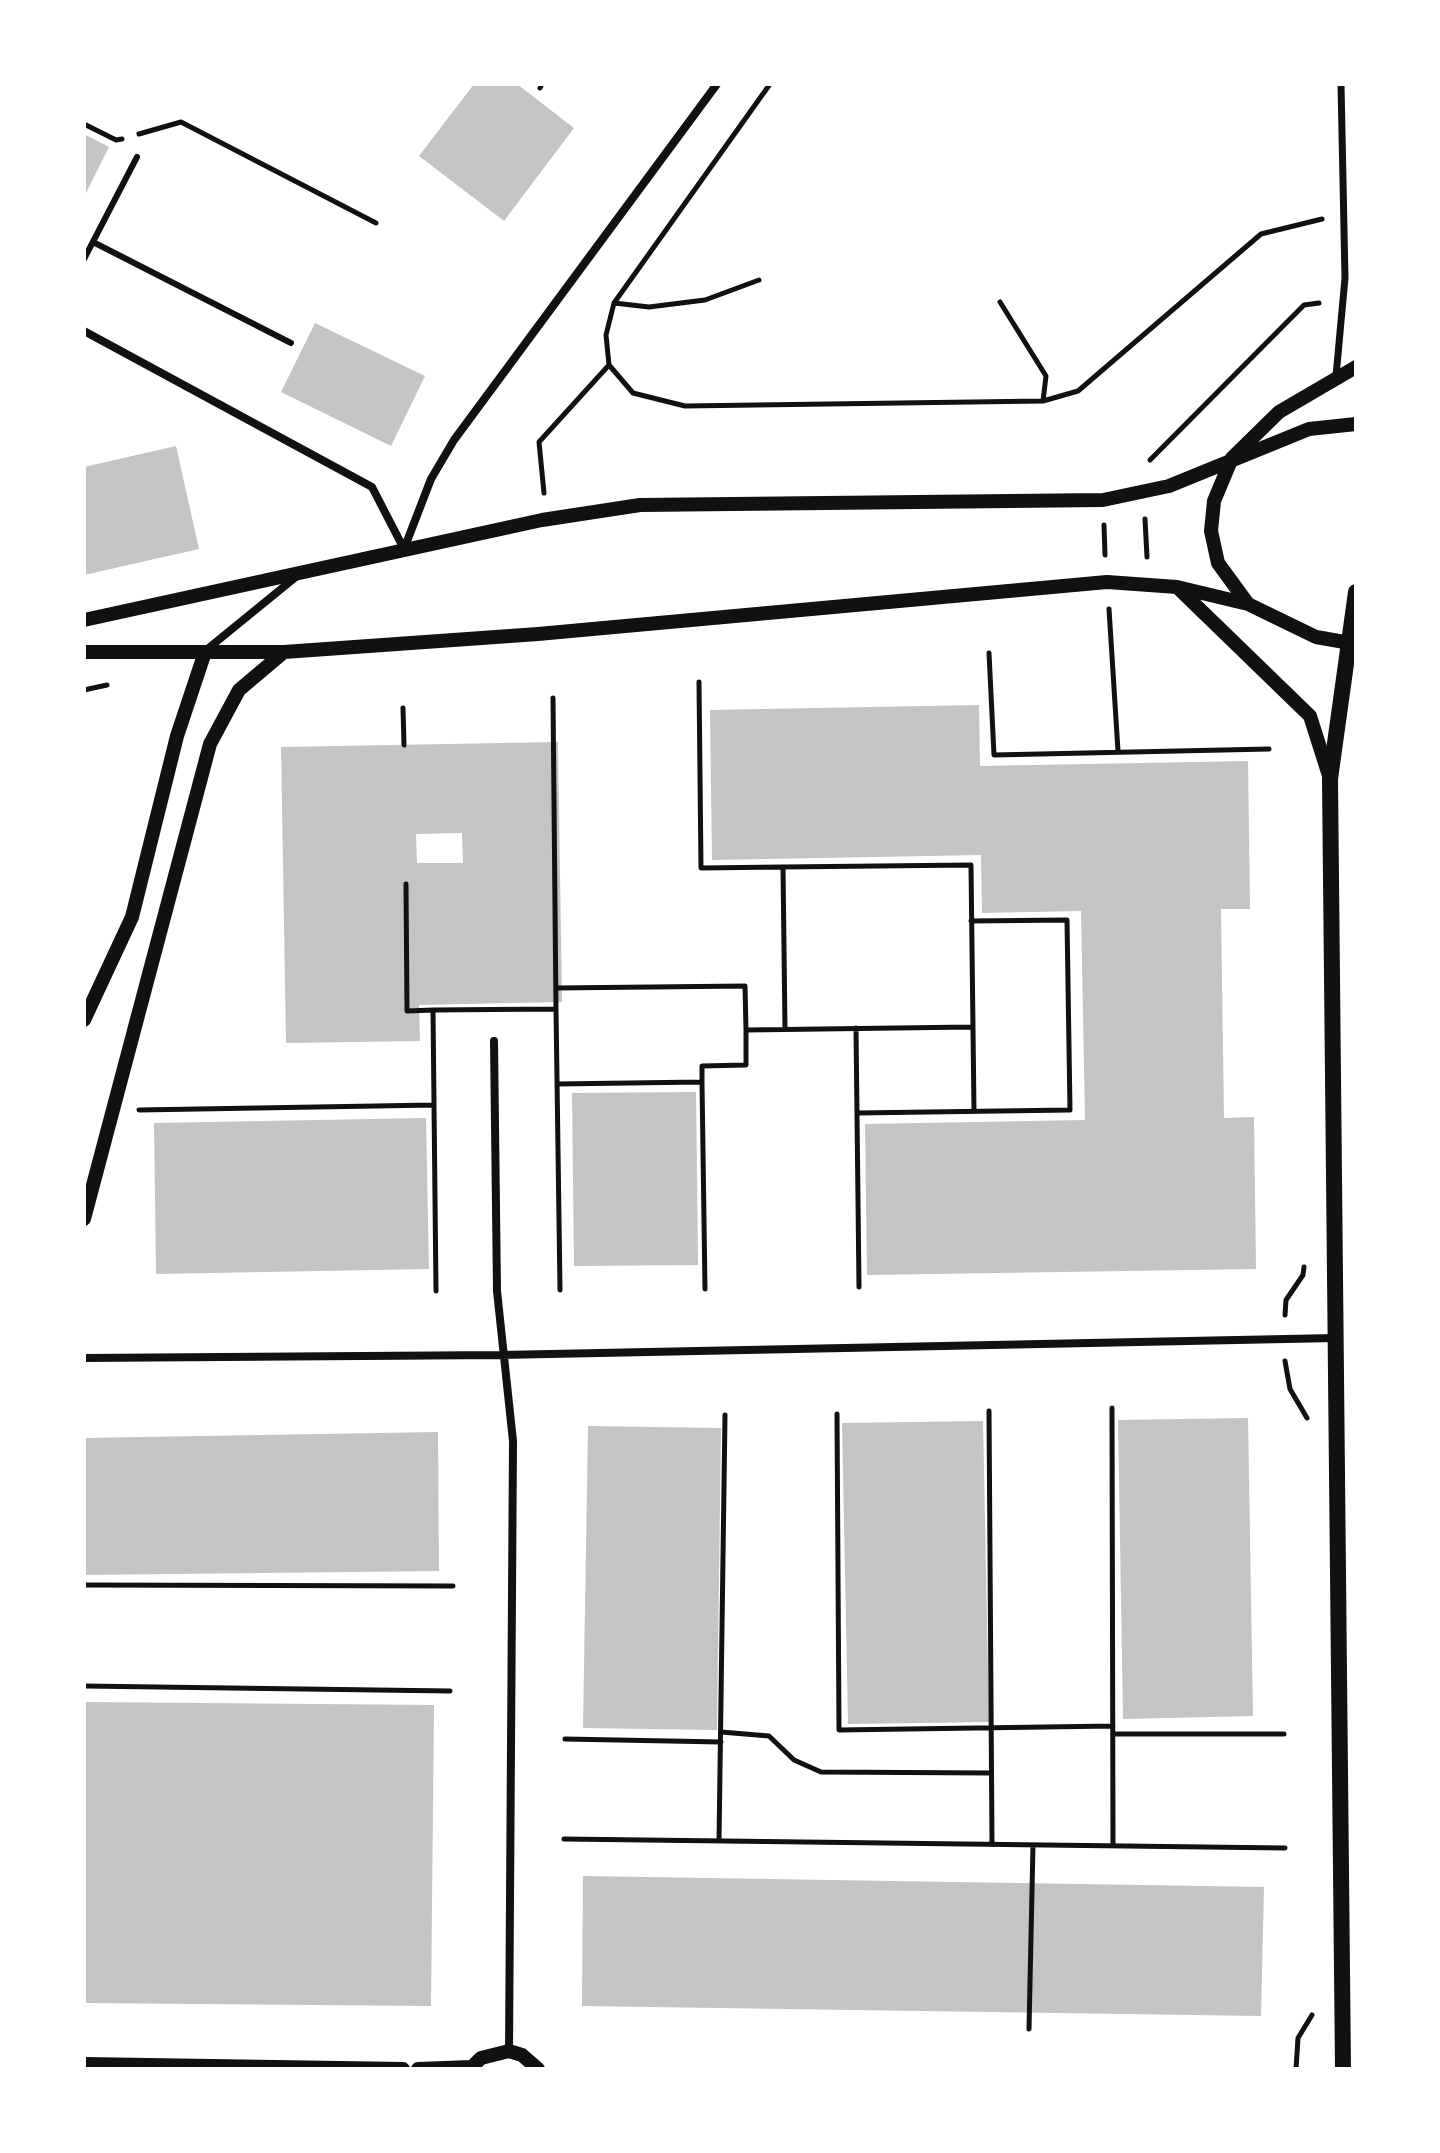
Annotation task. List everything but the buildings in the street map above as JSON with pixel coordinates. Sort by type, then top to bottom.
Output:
[{"type":"main road","points":[[1343,2069],[1330,779],[1356,592]]},
{"type":"street","points":[[404,549],[431,479],[454,440],[717,84]]},
{"type":"street","points":[[1336,376],[1344,299],[1341,84]]},
{"type":"street","points":[[84,331],[372,487],[404,549]]},
{"type":"street","points":[[1248,604],[1218,563],[1211,531],[1214,501],[1232,458],[1279,412],[1356,367]]},
{"type":"street","points":[[84,620],[542,520],[640,505],[1103,500],[1169,486],[1309,429],[1356,424]]},
{"type":"street","points":[[84,1020],[132,917],[177,736],[205,652],[303,570]]},
{"type":"street","points":[[84,652],[284,652],[538,634],[1107,582],[1177,587],[1248,604],[1282,623],[1351,644]]},
{"type":"street","points":[[1177,587],[1310,716],[1330,779]]},
{"type":"street","points":[[84,1219],[210,744],[239,690],[284,652]]},
{"type":"street","points":[[494,1041],[501,1355],[513,1441],[509,2051]]},
{"type":"street","points":[[84,1358],[501,1355],[1336,1338]]},
{"type":"street","points":[[418,2069],[470,2068],[494,2052],[509,2051],[522,2055],[538,2069]]},
{"type":"street","points":[[84,2064],[403,2069]]},
{"type":"lane","points":[[84,259],[137,157]]},
{"type":"lane","points":[[93,242],[291,343]]},
{"type":"path","points":[[770,84],[614,303],[606,335],[609,365],[633,393],[685,406],[1043,401],[1078,391],[1261,234],[1342,214]]},
{"type":"path","points":[[84,124],[116,140],[181,122],[376,223]]},
{"type":"path","points":[[614,303],[649,307],[705,300],[759,280]]},
{"type":"path","points":[[1149,584],[1142,468],[1304,305],[1344,299]]},
{"type":"path","points":[[1000,302],[1046,376],[1043,401]]},
{"type":"path","points":[[544,493],[539,442],[609,365]]},
{"type":"path","points":[[1103,500],[1118,751]]},
{"type":"path","points":[[989,653],[994,755],[1269,749]]},
{"type":"path","points":[[699,682],[701,868],[971,865],[974,1111]]},
{"type":"path","points":[[84,690],[107,685]]},
{"type":"path","points":[[553,698],[556,1009]]},
{"type":"path","points":[[403,708],[404,745]]},
{"type":"path","points":[[783,867],[785,1029]]},
{"type":"path","points":[[406,884],[407,1011],[433,1010]]},
{"type":"path","points":[[857,1113],[1070,1110],[1067,920],[971,921]]},
{"type":"path","points":[[556,988],[745,986],[746,1065],[702,1066],[705,1289]]},
{"type":"path","points":[[746,1030],[972,1027]]},
{"type":"path","points":[[856,1028],[859,1287]]},
{"type":"path","points":[[557,1084],[702,1082]]},
{"type":"path","points":[[131,1110],[434,1105]]},
{"type":"path","points":[[1285,1373],[1307,1417],[1306,1429]]},
{"type":"path","points":[[1112,1408],[1113,1846]]},
{"type":"path","points":[[989,1411],[992,1844]]},
{"type":"path","points":[[837,1414],[839,1730],[1113,1726]]},
{"type":"path","points":[[719,1841],[725,1415]]},
{"type":"path","points":[[84,1585],[453,1586]]},
{"type":"path","points":[[84,1686],[450,1691]]},
{"type":"path","points":[[721,1732],[769,1736],[794,1760],[821,1772],[992,1773]]},
{"type":"path","points":[[1113,1734],[1284,1734]]},
{"type":"path","points":[[565,1739],[721,1742]]},
{"type":"path","points":[[564,1839],[1285,1848]]},
{"type":"path","points":[[1029,2029],[1033,1845]]},
{"type":"path","points":[[1296,2069],[1298,2038],[1312,2014]]}]
